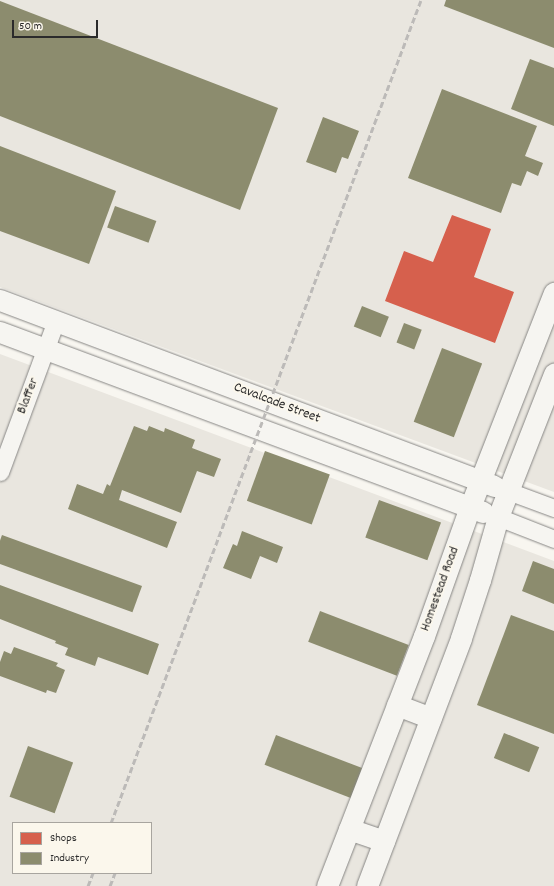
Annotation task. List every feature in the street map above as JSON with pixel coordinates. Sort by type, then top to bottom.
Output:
[{"type":"main road","name":"Homestead Road","points":[[327,886],[397,705],[470,507],[554,293]]},
{"type":"main road","name":"Cavalcade Street","points":[[0,300],[508,491]]},
{"type":"main road","points":[[0,332],[498,517]]},
{"type":"main road","points":[[367,886],[480,580],[498,517],[554,374]]},
{"type":"main road","points":[[397,705],[430,718]]},
{"type":"main road","points":[[349,829],[384,841]]},
{"type":"street","name":"Blaffer","points":[[0,472],[56,321]]},
{"type":"street","name":"Cavalcade Street","points":[[508,491],[554,508]]},
{"type":"street","points":[[498,517],[554,538]]},
{"type":"shaded area","points":[[0,0],[554,0],[554,492],[0,287]]},
{"type":"shaded area","points":[[0,354],[554,561],[554,886],[0,886]]},
{"type":"building: Shops","points":[[452,215],[491,229],[474,277],[514,292],[495,343],[385,301],[404,251],[433,262]]},
{"type":"building: Industry","points":[[446,0],[554,0],[554,48],[444,6]]},
{"type":"building: Industry","points":[[0,1],[278,108],[240,210],[0,116]]},
{"type":"building: Industry","points":[[530,59],[554,68],[554,126],[511,109]]},
{"type":"building: Industry","points":[[442,89],[537,126],[525,156],[543,163],[538,176],[527,171],[521,186],[512,183],[501,213],[408,178]]},
{"type":"building: Industry","points":[[323,117],[359,131],[348,159],[342,157],[336,173],[306,162]]},
{"type":"building: Industry","points":[[0,146],[116,191],[89,264],[0,231]]},
{"type":"building: Industry","points":[[115,206],[156,221],[148,243],[107,228]]},
{"type":"building: Industry","points":[[362,306],[389,317],[381,337],[354,326]]},
{"type":"building: Industry","points":[[404,323],[422,330],[414,349],[396,343]]},
{"type":"building: Industry","points":[[442,348],[482,363],[454,437],[414,422]]},
{"type":"building: Industry","points":[[134,426],[147,431],[149,426],[164,432],[165,428],[195,440],[192,448],[221,459],[214,477],[197,471],[181,513],[122,490],[119,500],[177,522],[167,548],[68,509],[77,484],[103,494],[107,484],[110,486]]},
{"type":"building: Industry","points":[[265,451],[330,475],[312,524],[247,501]]},
{"type":"building: Industry","points":[[379,500],[441,523],[427,560],[365,538]]},
{"type":"building: Industry","points":[[242,531],[283,547],[277,563],[260,556],[251,579],[223,568],[233,544],[237,546]]},
{"type":"building: Industry","points":[[2,535],[142,586],[132,612],[0,564],[0,540]]},
{"type":"building: Industry","points":[[533,561],[554,569],[554,604],[522,591]]},
{"type":"building: Industry","points":[[0,585],[159,644],[148,675],[98,657],[95,666],[65,655],[68,648],[55,643],[56,641],[0,619]]},
{"type":"building: Industry","points":[[320,611],[409,645],[397,676],[308,642]]},
{"type":"building: Industry","points":[[511,615],[554,631],[554,734],[477,705]]},
{"type":"building: Industry","points":[[14,647],[58,663],[56,666],[65,670],[56,693],[47,690],[46,693],[0,676],[0,662],[4,651],[11,654]]},
{"type":"building: Industry","points":[[504,733],[539,747],[529,772],[494,758]]},
{"type":"building: Industry","points":[[276,735],[363,768],[351,798],[265,765]]},
{"type":"building: Industry","points":[[28,746],[73,762],[55,813],[10,797]]},
{"type":"railway","points":[[111,822],[421,0]]},
{"type":"railway","points":[[88,886],[93,874]]},
{"type":"railway","points":[[110,886],[115,874]]}]
